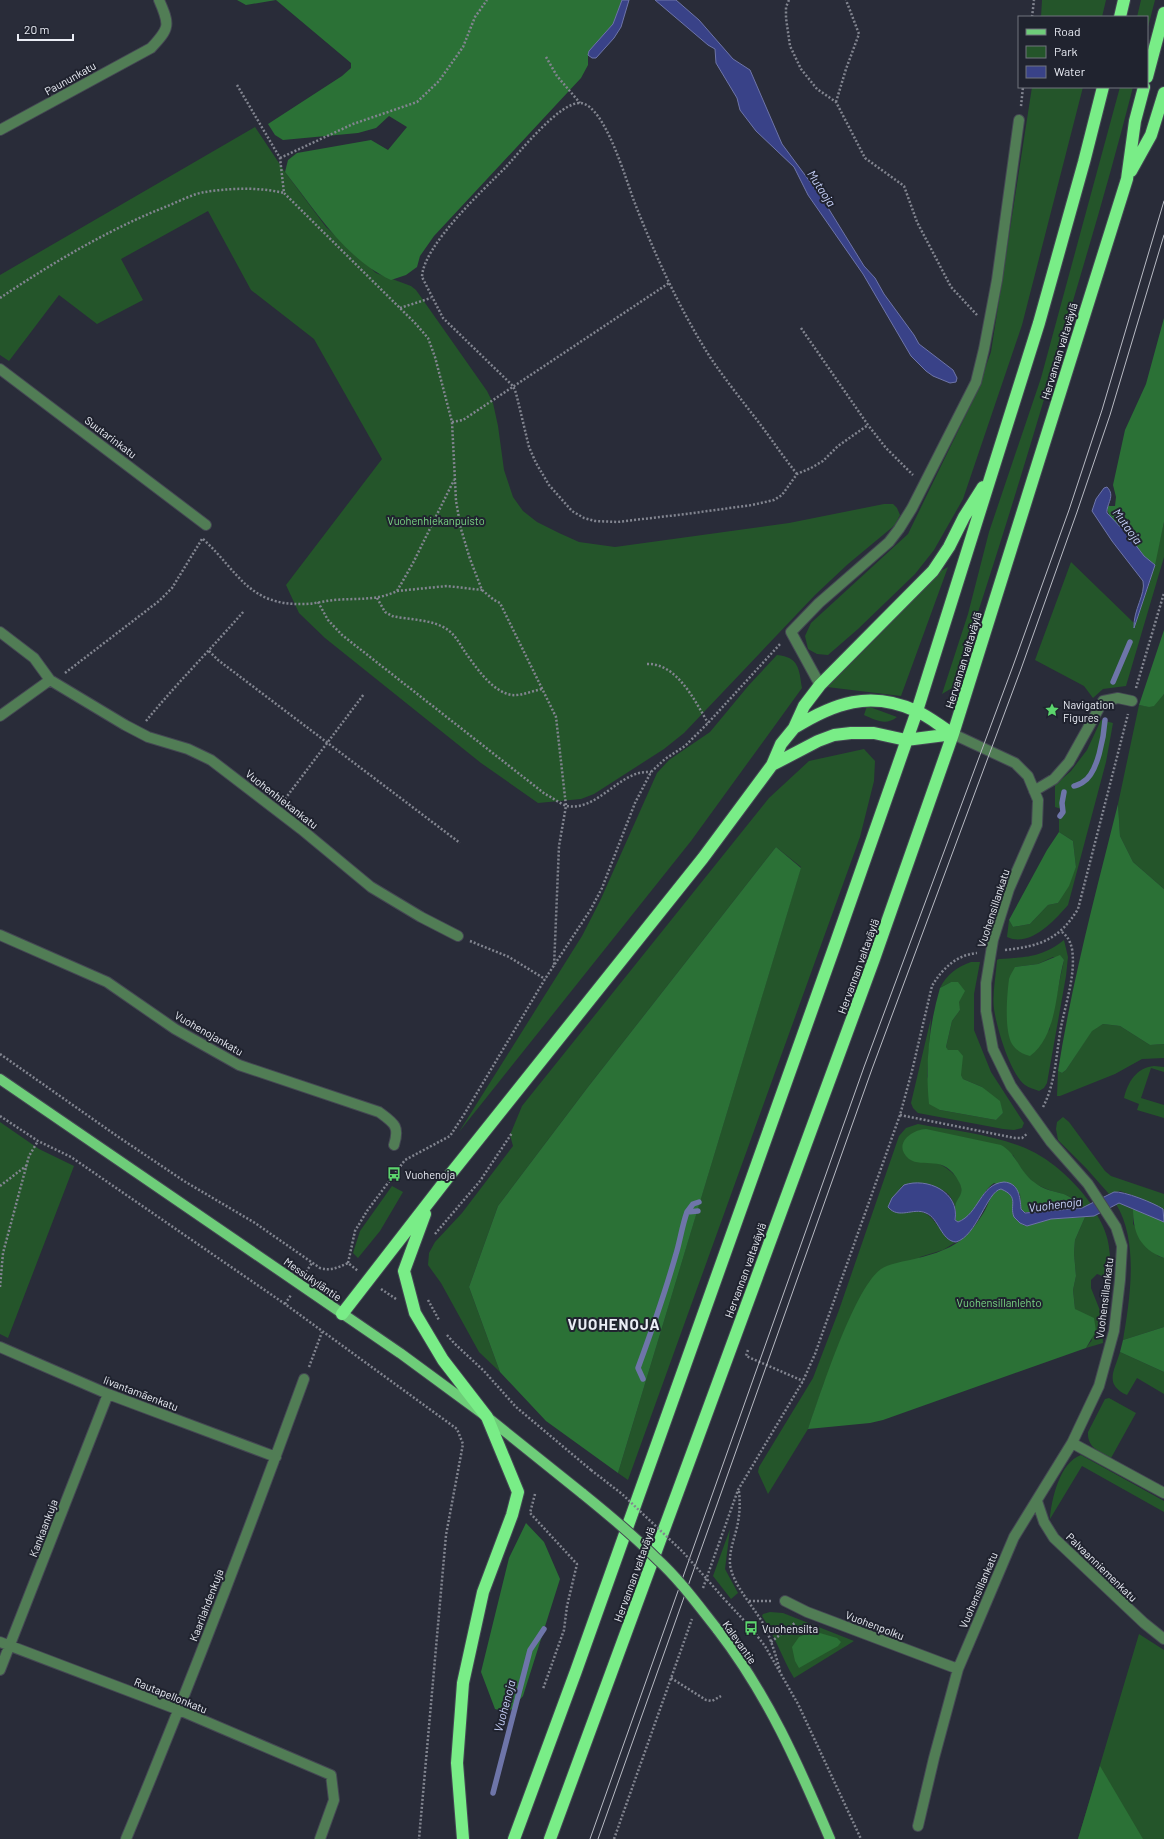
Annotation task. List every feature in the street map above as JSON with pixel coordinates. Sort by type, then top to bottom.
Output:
[{"type":"highway","points":[[1120,16],[1124,0]]},
{"type":"highway","points":[[1148,73],[1164,13]]},
{"type":"highway","name":"Hervannan valtaväylä","points":[[514,1839],[576,1671],[917,711],[1043,308],[1084,162],[1103,88]]},
{"type":"highway","name":"Hervannan valtaväylä","points":[[550,1839],[874,960],[953,734],[1127,179],[1135,121],[1144,88]]},
{"type":"highway","points":[[1127,179],[1151,135],[1164,93]]},
{"type":"highway","points":[[342,1314],[429,1201],[703,858],[772,765],[781,744],[794,728],[804,706],[820,685],[933,571],[949,547],[964,517],[992,473]]},
{"type":"highway","points":[[794,728],[819,712],[843,703],[870,700],[890,702],[917,711],[953,734]]},
{"type":"highway","points":[[772,765],[818,741],[834,735],[874,733],[906,740],[953,734]]},
{"type":"highway","points":[[429,1201],[404,1271],[415,1313],[443,1360],[487,1417],[518,1492],[512,1515],[483,1592],[463,1683],[457,1763],[463,1839]]},
{"type":"main road","name":"Messukyläntie","points":[[0,1079],[400,1353],[487,1417],[583,1494]]},
{"type":"main road","name":"Kalevantie","points":[[583,1494],[622,1525],[658,1560],[689,1593],[730,1646],[768,1705],[794,1754],[830,1839]]},
{"type":"street","name":"Paununkatu","points":[[0,130],[151,48],[165,33],[167,17],[159,0]]},
{"type":"street","points":[[820,685],[791,632],[819,603],[889,542],[912,508],[923,483],[976,382],[989,326],[997,280],[1019,120]]},
{"type":"street","name":"Suutarinkatu","points":[[0,370],[206,525]]},
{"type":"street","points":[[0,632],[34,658],[50,680],[0,716]]},
{"type":"street","name":"Vuohenhiekankatu","points":[[50,680],[107,716],[137,731],[188,749],[211,760],[276,810],[371,887],[421,917],[458,936]]},
{"type":"street","points":[[1034,791],[1054,779],[1069,762],[1103,701],[1118,698],[1132,701]]},
{"type":"street","name":"Vuohensillankatu","points":[[918,1826],[934,1758],[958,1669],[1010,1544],[1072,1443],[1099,1386],[1114,1331],[1122,1246],[1116,1227],[1088,1184],[1051,1142],[1027,1110],[1011,1086],[993,1049],[986,1011],[986,983],[991,952],[1009,889],[1037,825],[1038,800],[1028,776],[1014,763],[953,734]]},
{"type":"street","name":"Vuohenojankatu","points":[[0,935],[107,982],[175,1029],[239,1065],[379,1112],[394,1123],[397,1134],[394,1145]]},
{"type":"street","name":"Iivantamäenkatu","points":[[0,1347],[108,1394],[276,1457]]},
{"type":"street","name":"Kaarilahdenkuja","points":[[126,1839],[179,1710],[276,1457],[304,1379]]},
{"type":"street","name":"Kankaankuja","points":[[0,1670],[5,1644],[108,1394]]},
{"type":"street","points":[[1072,1443],[1164,1493]]},
{"type":"street","name":"Palvaanniemenkatu","points":[[1037,1501],[1044,1522],[1054,1538],[1144,1623],[1164,1639]]},
{"type":"street","name":"Vuohenpolku","points":[[785,1602],[807,1612],[958,1669]]},
{"type":"street","name":"Rautapellonkatu","points":[[5,1644],[179,1710],[331,1776],[334,1800],[320,1839]]},
{"type":"path","points":[[280,158],[353,124],[417,102],[439,81],[464,47],[475,17],[487,0]]},
{"type":"path","points":[[789,0],[786,7],[786,18],[790,46],[801,69],[817,89],[836,102],[865,158],[904,186],[917,222],[951,287],[989,326]]},
{"type":"path","points":[[836,102],[859,34],[846,0]]},
{"type":"path","points":[[1032,16],[1034,0]]},
{"type":"path","points":[[546,57],[557,76],[580,103]]},
{"type":"path","points":[[236,85],[280,158],[284,193]]},
{"type":"path","points":[[1019,120],[1023,88]]},
{"type":"path","points":[[797,474],[710,356],[669,283],[642,222],[608,134],[595,111],[588,105],[580,103],[573,104],[564,109],[538,130],[446,231],[427,259],[422,270],[422,277],[443,318],[513,386],[529,447],[536,463],[549,485],[561,501],[572,511],[584,518],[596,521],[617,522],[752,505],[774,500],[782,495],[797,474],[811,468],[823,460],[838,446],[868,426]]},
{"type":"path","points":[[0,298],[91,243],[149,214],[188,198],[204,192],[266,189],[284,193],[400,308],[428,338],[435,357],[452,422],[454,480],[461,529],[470,559],[482,590],[494,600],[500,602],[556,717],[566,806],[560,846],[554,967]]},
{"type":"path","points":[[452,422],[463,420],[669,283]]},
{"type":"path","points":[[400,308],[432,298]]},
{"type":"path","points":[[801,328],[868,426],[907,470],[923,483]]},
{"type":"path","points":[[397,591],[413,563],[454,480]]},
{"type":"path","points":[[50,680],[70,670],[159,601],[172,588],[202,539],[206,525]]},
{"type":"path","points":[[202,539],[250,590],[265,598],[286,603],[377,598],[397,591],[447,586],[482,590]]},
{"type":"path","points":[[703,1589],[738,1490],[803,1381],[815,1354],[900,1115],[932,986],[938,975],[946,966],[958,958],[970,954],[1036,945],[1052,938],[1070,922],[1078,909],[1132,701],[1164,593]]},
{"type":"path","points":[[377,598],[385,612],[392,616],[433,624],[449,630],[473,663],[494,686],[501,691],[511,695],[542,689]]},
{"type":"path","points":[[318,602],[328,620],[342,635],[545,794],[566,806],[578,806],[594,800],[630,776],[640,772],[651,772]]},
{"type":"path","points":[[137,731],[169,693],[244,611]]},
{"type":"path","points":[[348,1263],[355,1231],[367,1211],[405,1160],[450,1136],[545,979],[579,929],[602,888],[635,803],[651,772],[685,746],[708,723],[791,632]]},
{"type":"path","points":[[209,651],[218,660],[460,843]]},
{"type":"path","points":[[647,664],[659,665],[671,671],[687,691],[708,723]]},
{"type":"path","points":[[276,810],[364,694]]},
{"type":"path","points":[[1050,1094],[1072,963],[1072,949],[1069,938],[1061,931]]},
{"type":"path","points":[[458,936],[509,957],[545,979]]},
{"type":"path","points":[[0,1054],[184,1181],[255,1223],[320,1268],[329,1270],[336,1269],[348,1263]]},
{"type":"path","points":[[900,1115],[1015,1138],[1022,1138],[1031,1131]]},
{"type":"path","points":[[0,1116],[38,1141],[71,1157],[285,1304],[457,1429],[463,1444],[446,1535],[419,1839]]},
{"type":"path","points":[[433,1236],[480,1181],[512,1133]]},
{"type":"path","points":[[0,1287],[3,1254],[29,1156],[38,1141]]},
{"type":"path","points":[[0,1186],[26,1166]]},
{"type":"path","points":[[348,1263],[396,1299],[424,1293],[441,1324]]},
{"type":"path","points":[[444,1330],[454,1343],[484,1371],[516,1407],[633,1504],[683,1552],[726,1602],[751,1628],[765,1646],[798,1704],[860,1838],[855,1839]]},
{"type":"path","points":[[304,1379],[322,1332]]},
{"type":"path","points":[[750,1343],[746,1356],[803,1381]]},
{"type":"path","points":[[738,1490],[740,1506],[730,1563],[738,1584],[771,1642],[781,1676]]},
{"type":"path","points":[[535,1494],[530,1513],[577,1564],[567,1606],[564,1630],[543,1689]]},
{"type":"path","points":[[749,1601],[785,1602]]},
{"type":"path","points":[[771,1642],[807,1612]]},
{"type":"path","points":[[614,1839],[692,1618]]},
{"type":"path","points":[[671,1678],[706,1700],[712,1700],[721,1696]]},
{"type":"green space","points":[[237,0],[276,0],[246,5]]},
{"type":"green space","points":[[276,0],[622,0],[613,24],[588,53],[588,65],[581,78],[434,236],[420,256],[417,267],[406,275],[391,280],[374,271],[345,246],[320,218],[285,172],[288,160],[297,153],[371,140],[388,150],[407,127],[389,116],[376,128],[358,133],[283,140],[275,135],[268,124],[342,76],[351,68],[351,63]]},
{"type":"green space","points":[[1042,0],[1106,0],[1102,16],[1041,16]]},
{"type":"green space","points":[[1141,0],[1155,0],[1148,27],[1148,16],[1137,16]]},
{"type":"green space","points":[[1032,88],[1083,88],[1022,325],[963,499],[934,550],[915,574],[858,629],[828,655],[817,654],[808,649],[805,636],[811,623],[908,534],[975,396],[991,352]]},
{"type":"green space","points":[[1120,88],[1133,88],[1111,171],[1001,542],[956,679],[952,688],[942,694],[968,614],[989,532],[1041,378]]},
{"type":"green space","name":"Vuohenhiekanpuisto","points":[[255,127],[285,172],[326,227],[376,273],[411,286],[416,290],[487,391],[493,403],[498,426],[504,470],[513,497],[523,511],[537,522],[579,542],[615,547],[789,523],[884,504],[893,504],[897,508],[900,515],[895,525],[848,564],[815,595],[684,733],[664,749],[594,794],[581,799],[538,803],[481,763],[325,638],[299,613],[286,585],[382,459],[314,339],[251,290],[208,211],[121,259],[143,300],[97,324],[59,295],[9,361],[0,355],[0,275]]},
{"type":"green space","points":[[1164,318],[1164,522],[1155,565],[1144,556],[1128,535],[1110,517],[1107,509],[1108,506],[1115,506],[1116,497],[1113,485],[1125,430],[1146,384]]},
{"type":"green space","points":[[1164,522],[1164,557],[1126,686],[1103,689],[1093,698],[1084,686],[1035,660],[1071,562],[1135,624],[1150,582]]},
{"type":"green space","points":[[948,567],[901,696],[827,687],[939,572]]},
{"type":"green space","points":[[1164,630],[1164,694],[1154,706],[1149,707],[1139,705]]},
{"type":"green space","points":[[777,655],[790,658],[794,661],[799,670],[802,688],[691,841],[459,1132],[582,936],[600,901],[657,773],[669,760],[710,732],[749,685]]},
{"type":"green space","points":[[1164,694],[1164,889],[1133,862],[1120,836],[1118,804],[1139,705],[1152,706]]},
{"type":"green space","points":[[867,706],[897,717],[893,720],[885,722],[876,720],[864,715]]},
{"type":"green space","points":[[1101,720],[1113,723],[1106,762],[1068,905],[1049,925],[1033,936],[1024,939],[1007,937],[1009,920],[1013,927],[1030,924],[1048,905],[1058,903],[1076,867],[1073,841],[1059,832],[1059,817],[1065,810],[1055,807],[1055,785],[1071,771],[1087,750]]},
{"type":"green space","points":[[864,749],[875,761],[874,781],[860,837],[628,1480],[618,1473],[801,867],[776,847],[588,1087],[498,1206],[469,1287],[500,1372],[479,1352],[441,1283],[428,1265],[429,1253],[435,1242],[462,1213],[513,1146],[510,1135],[522,1106],[769,798],[809,761]]},
{"type":"green space","points":[[1118,804],[1120,836],[1133,862],[1164,889],[1164,1044],[1150,1045],[1120,1026],[1103,1024],[1092,1031],[1066,1070],[1062,1073],[1058,1071],[1070,1004]]},
{"type":"green space","points":[[1059,832],[1073,841],[1076,867],[1069,886],[1058,903],[1048,905],[1030,924],[1013,927],[1009,920],[1047,850]]},
{"type":"green space","points":[[776,847],[801,868],[618,1473],[546,1421],[500,1372],[469,1287],[498,1206],[588,1087]]},
{"type":"green space","points":[[1064,940],[1068,957],[1066,976],[1047,1083],[1044,1088],[1039,1091],[1025,1085],[1019,1079],[1009,1061],[1001,1039],[994,1009],[997,960],[1033,956],[1056,946]],"holes":[[[1053,957],[1064,960],[1049,1031],[1015,967],[1038,964]]]},
{"type":"green space","points":[[1060,955],[1064,960],[1051,1025],[1039,1047],[1030,1056],[1016,1049],[1009,1038],[1007,1012],[1009,978],[1015,967],[1038,964]]},
{"type":"green space","points":[[971,962],[980,962],[974,994],[974,1030],[991,1072],[1024,1123],[1022,1128],[1014,1130],[1003,1129],[918,1113],[913,1108],[911,1103],[931,1018],[927,1076],[940,1110],[996,1120],[1003,1113],[982,1087],[963,1079],[946,1047],[952,1021],[960,1010],[951,982],[940,988],[953,972],[961,966]]},
{"type":"green space","points":[[951,982],[958,982],[965,991],[959,1002],[960,1010],[952,1021],[946,1047],[948,1050],[958,1050],[963,1056],[961,1075],[963,1079],[982,1087],[1000,1101],[1003,1113],[996,1120],[940,1110],[929,1104],[927,1074],[933,1017],[940,988]]},
{"type":"green space","points":[[1103,1024],[1120,1026],[1150,1045],[1164,1044],[1164,1058],[1142,1059],[1115,1074],[1057,1096],[1058,1071],[1062,1073],[1066,1070],[1092,1030]]},
{"type":"green space","points":[[1154,1066],[1164,1067],[1164,1072],[1151,1068],[1141,1098],[1164,1105],[1164,1118],[1137,1110],[1139,1104],[1124,1098],[1134,1077],[1142,1070]]},
{"type":"green space","points":[[1063,1117],[1069,1122],[1105,1171],[1111,1176],[1164,1194],[1164,1211],[1140,1198],[1120,1191],[1109,1194],[1058,1140],[1056,1129],[1057,1122]]},
{"type":"green space","points":[[0,1122],[39,1149],[74,1166],[8,1338],[0,1334]]},
{"type":"green space","points":[[918,1124],[995,1138],[1030,1150],[1060,1170],[1077,1186],[1091,1204],[1082,1208],[1072,1198],[1037,1184],[1025,1174],[1013,1155],[936,1162],[957,1177],[962,1194],[955,1206],[948,1194],[931,1185],[911,1183],[901,1187],[903,1213],[923,1212],[927,1214],[953,1242],[956,1242],[943,1250],[920,1257],[824,1383],[808,1429],[768,1494],[758,1472],[759,1467],[813,1378],[839,1310],[899,1136],[906,1128]]},
{"type":"green space","points":[[926,1129],[1001,1145],[1011,1153],[1029,1178],[1040,1187],[1064,1194],[1076,1201],[1082,1208],[1023,1212],[1021,1208],[1020,1194],[994,1183],[985,1192],[973,1211],[963,1220],[956,1222],[955,1207],[961,1193],[961,1186],[953,1173],[947,1168],[934,1163],[915,1162],[904,1154],[903,1144],[905,1140],[914,1132]]},
{"type":"green space","points":[[392,1186],[403,1192],[380,1231],[358,1258],[353,1253],[360,1231]]},
{"type":"green space","name":"Vuohensillanlehto","points":[[999,1189],[1007,1191],[1011,1196],[1013,1200],[1013,1211],[1023,1225],[1027,1226],[1051,1219],[1085,1217],[1075,1240],[1074,1253],[1076,1276],[1073,1290],[1075,1309],[1094,1318],[1096,1331],[1086,1348],[883,1420],[870,1423],[808,1429],[829,1368],[849,1319],[860,1297],[871,1280],[881,1269],[899,1262],[937,1253],[961,1240],[968,1234],[984,1212],[992,1196]]},
{"type":"green space","points":[[1119,1203],[1133,1209],[1133,1224],[1158,1256],[1164,1258],[1164,1327],[1123,1340],[1128,1307],[1131,1270],[1128,1235],[1116,1204]]},
{"type":"green space","points":[[1133,1209],[1164,1222],[1164,1258],[1149,1250],[1136,1233]]},
{"type":"green space","points":[[1097,1215],[1102,1223],[1109,1246],[1111,1280],[1109,1283],[1097,1274],[1091,1280],[1091,1288],[1101,1313],[1103,1343],[1086,1348],[1092,1340],[1075,1309],[1073,1290],[1076,1276],[1074,1253],[1075,1240],[1085,1217]]},
{"type":"green space","points":[[1164,1327],[1164,1372],[1120,1352],[1123,1340]]},
{"type":"green space","points":[[1120,1352],[1164,1372],[1164,1394],[1137,1378],[1127,1395],[1120,1391],[1113,1382],[1113,1377]]},
{"type":"green space","points":[[1109,1398],[1136,1413],[1111,1458],[1098,1451],[1089,1442],[1088,1437],[1088,1432],[1105,1399]]},
{"type":"green space","points":[[1081,1455],[1164,1501],[1164,1512],[1082,1466],[1050,1519],[1052,1502],[1062,1473],[1067,1465]]},
{"type":"green space","points":[[526,1523],[544,1542],[560,1579],[523,1696],[508,1713],[495,1709],[481,1672],[509,1558]]},
{"type":"green space","points":[[730,1529],[725,1569],[738,1593],[731,1599],[713,1576]]},
{"type":"green space","points":[[770,1612],[783,1613],[854,1641],[794,1678],[762,1616],[763,1614]]},
{"type":"green space","points":[[813,1631],[837,1638],[841,1642],[838,1646],[799,1668],[795,1661],[792,1647],[799,1637]]},
{"type":"green space","points":[[1139,1634],[1164,1650],[1164,1839],[1078,1839]]},
{"type":"green space","points":[[1100,1766],[1143,1839],[1078,1839]]},
{"type":"water","points":[[622,0],[629,0],[621,27],[614,38],[596,58],[592,58],[588,55],[589,51],[613,24]]},
{"type":"water","points":[[655,0],[676,0],[699,20],[733,59],[750,70],[782,144],[822,198],[864,266],[875,278],[884,294],[919,344],[953,370],[957,378],[956,382],[950,383],[933,376],[911,356],[863,274],[808,195],[794,167],[756,131],[740,110],[737,98],[716,63],[715,49],[708,45]]},
{"type":"water","points":[[1107,487],[1110,490],[1111,497],[1107,513],[1128,535],[1144,556],[1155,565],[1134,628],[1135,615],[1143,591],[1143,581],[1112,541],[1092,511],[1096,499],[1104,488]]},
{"type":"water","points":[[1004,1182],[1013,1185],[1016,1188],[1019,1195],[1021,1209],[1025,1213],[1082,1208],[1114,1192],[1119,1192],[1139,1198],[1163,1209],[1164,1222],[1119,1203],[1094,1216],[1051,1219],[1027,1226],[1020,1223],[1014,1217],[1012,1198],[1007,1192],[1001,1189],[991,1197],[970,1231],[956,1242],[947,1238],[934,1220],[926,1213],[916,1211],[897,1213],[888,1207],[892,1198],[904,1185],[922,1183],[932,1185],[940,1189],[952,1202],[955,1210],[955,1220],[958,1222],[971,1213],[984,1193],[996,1184]]},
{"type":"waterway","points":[[1113,682],[1130,642]]},
{"type":"waterway","points":[[1074,786],[1082,783],[1093,771],[1099,754],[1105,720]]},
{"type":"waterway","points":[[1060,816],[1063,812],[1062,803],[1064,792]]},
{"type":"waterway","name":"Vuohenoja","points":[[687,1212],[693,1204],[699,1202]]},
{"type":"waterway","name":"Vuohenoja","points":[[643,1379],[638,1368],[667,1283],[685,1217],[687,1212],[698,1211]]},
{"type":"waterway","name":"Vuohenoja","points":[[493,1793],[530,1650],[544,1629]]},
{"type":"tram line","points":[[590,1839],[864,1067],[1013,666],[1069,510],[1102,410],[1164,201]]},
{"type":"tram line","points":[[598,1839],[872,1069],[1021,669],[1077,512],[1110,415],[1164,235]]},
{"type":"place","name":"Navigation Figures","points":[[1052,710]]},
{"type":"place","name":"Vuohenoja","points":[[394,1174]]},
{"type":"place","name":"Vuohensilta","points":[[751,1628]]},
{"type":"district","name":"VUOHENOJA","points":[[614,1324]]},
{"type":"water label","name":"Mutaoja","points":[[822,188]]},
{"type":"water label","name":"Mutaoja","points":[[1128,526]]}]
